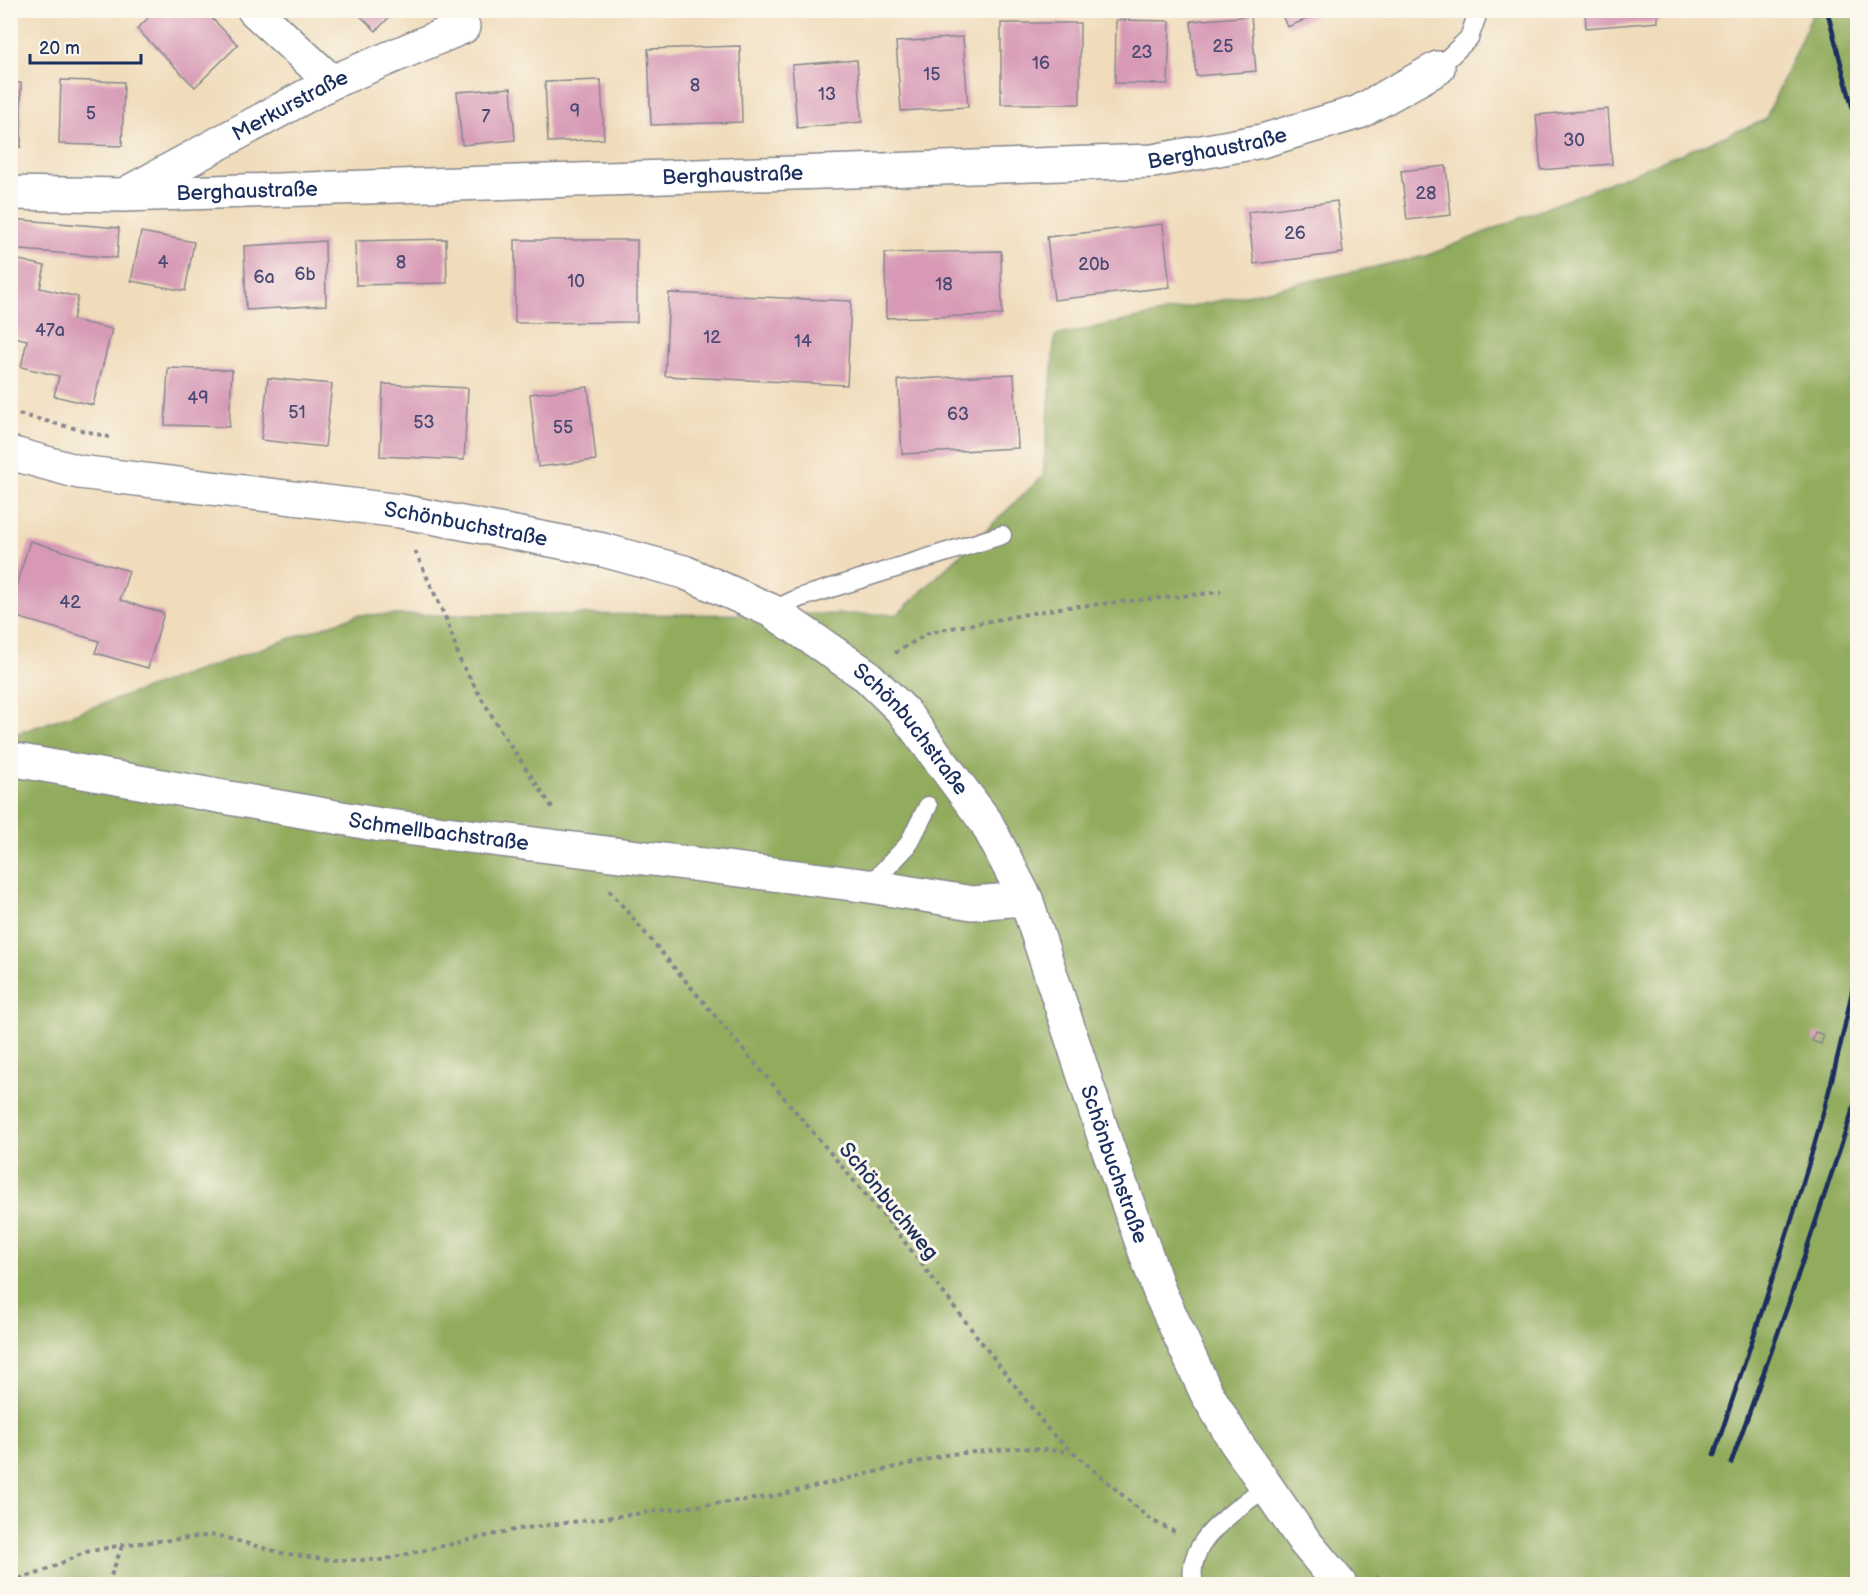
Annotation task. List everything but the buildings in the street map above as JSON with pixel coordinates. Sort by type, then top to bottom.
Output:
[{"type":"street","points":[[254,10],[332,82]]},
{"type":"street","name":"Merkurstraße","points":[[123,195],[332,82],[463,27]]},
{"type":"street","name":"Berghaustraße","points":[[10,192],[123,195],[1154,161],[1262,141],[1359,112],[1438,68]]},
{"type":"street","name":"Schönbuchstraße","points":[[10,453],[79,472],[400,511],[603,550],[684,572],[772,611],[866,675],[903,711],[986,822],[1026,899],[1107,1146],[1160,1293],[1206,1392],[1265,1487],[1305,1542],[1340,1584]]},
{"type":"street","name":"Schmellbachstraße","points":[[21,761],[381,825],[869,886],[972,903],[1026,899]]},
{"type":"lane","points":[[1438,68],[1468,38],[1479,10]]},
{"type":"lane","points":[[772,611],[799,598],[1002,535]]},
{"type":"lane","points":[[869,886],[908,845],[928,806]]},
{"type":"lane","points":[[1194,1584],[1191,1572],[1193,1558],[1201,1544],[1215,1528],[1265,1487]]},
{"type":"path","points":[[10,412],[114,438]]},
{"type":"path","name":"Schönbuchweg","points":[[430,589],[447,621],[465,671],[502,733],[544,793],[575,849],[890,1223],[1050,1433],[1150,1520],[1201,1544]]},
{"type":"path","points":[[866,675],[886,659],[930,632],[1060,608],[1221,592]]},
{"type":"path","points":[[10,1581],[39,1573],[86,1552],[122,1545],[216,1535],[282,1553],[330,1560],[381,1560],[518,1529],[776,1496],[950,1454],[1023,1448],[1071,1452]]},
{"type":"path","points":[[108,1584],[122,1545]]},
{"type":"green space","points":[[1814,11],[1857,11],[1857,1584],[11,1584],[10,736],[358,615],[898,614],[1043,476],[1055,336],[1426,256],[1765,120]]},
{"type":"railway","points":[[1827,10],[1858,129]]},
{"type":"railway","points":[[1714,1455],[1795,1210],[1830,1086],[1858,960]]},
{"type":"railway","points":[[1731,1463],[1788,1305],[1858,1094]]}]
